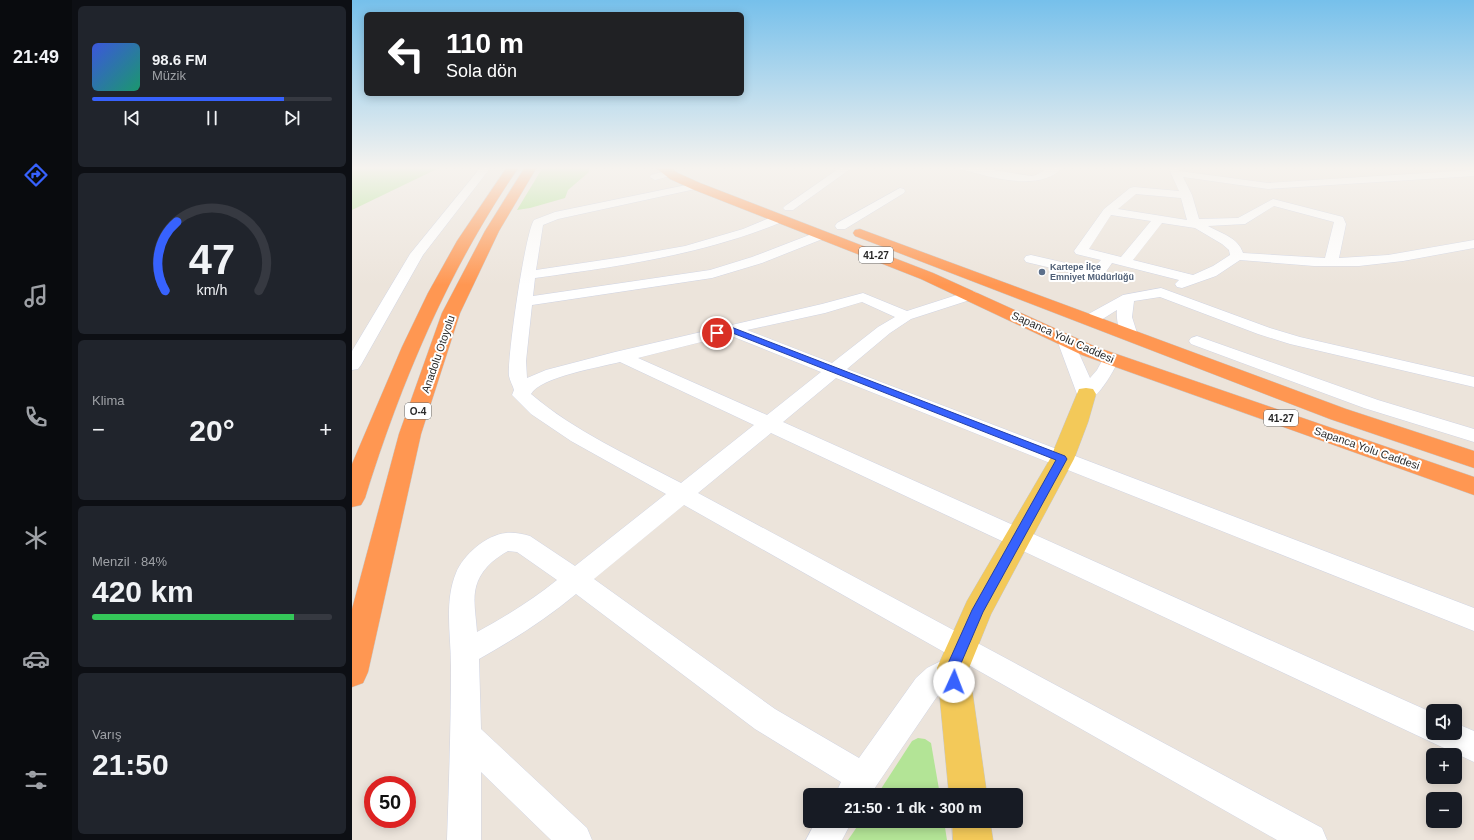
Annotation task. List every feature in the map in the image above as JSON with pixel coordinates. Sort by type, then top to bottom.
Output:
[{"type":"highway","name":"O-4","points":[[352,498],[369,447],[423,318],[446,271],[468,233],[486,206]]},
{"type":"highway","name":"Anadolu Otoyolu","points":[[352,672],[410,434],[451,313],[492,231],[507,206]]},
{"type":"highway","name":"Sapanca Yolu Caddesi","points":[[746,206],[778,219],[824,228],[896,263],[970,295],[1065,340],[1112,359],[1474,486]]},
{"type":"highway","points":[[784,206],[804,213]]},
{"type":"highway","name":"Sapanca Yolu Caddesi","points":[[824,228],[841,226],[1338,414],[1474,460]]},
{"type":"highway","points":[[1065,340],[1088,320]]},
{"type":"highway","points":[[1112,359],[1130,336]]},
{"type":"main road","points":[[967,788],[957,658],[978,610],[1062,459],[1077,422],[1086,394]]},
{"type":"main road","points":[[972,828],[973,840]]},
{"type":"street","points":[[352,365],[417,254],[455,206]]},
{"type":"street","points":[[523,390],[518,376],[518,361],[528,275],[535,232],[538,223],[554,216],[600,206]]},
{"type":"street","points":[[841,226],[874,206]]},
{"type":"street","points":[[1113,206],[1108,210],[1081,251],[1194,280]]},
{"type":"street","points":[[1188,206],[1189,212],[1197,224],[1230,244],[1237,252],[1237,256]]},
{"type":"street","points":[[1108,210],[1197,224],[1241,221],[1266,206]]},
{"type":"street","points":[[1288,206],[1339,220],[1340,224],[1331,262]]},
{"type":"street","points":[[528,275],[676,253],[746,233],[778,219]]},
{"type":"street","points":[[1124,262],[1159,219]]},
{"type":"street","points":[[526,301],[712,274],[758,260],[824,228]]},
{"type":"street","points":[[1088,320],[1128,298],[1161,292],[1194,280],[1229,263],[1237,256],[1331,262],[1370,261],[1474,244]]},
{"type":"street","points":[[1031,259],[1094,274],[1100,270],[1109,258]]},
{"type":"street","points":[[1161,292],[1264,332],[1474,382]]},
{"type":"street","points":[[465,653],[511,627],[550,601],[769,425],[884,330],[906,316],[970,295]]},
{"type":"street","points":[[906,316],[863,296],[825,308],[621,356],[552,374],[527,386],[521,395],[538,410],[578,436],[682,494],[957,658],[1310,840]]},
{"type":"street","points":[[1128,298],[1124,307],[1124,322],[1130,336]]},
{"type":"street","points":[[731,330],[1474,620]]},
{"type":"street","points":[[1065,340],[1086,394]]},
{"type":"street","points":[[1197,341],[1371,404],[1474,436]]},
{"type":"street","points":[[621,356],[1017,539],[1426,725]]},
{"type":"street","points":[[1086,394],[1105,372],[1112,359]]},
{"type":"street","points":[[464,840],[466,736],[465,653],[462,593],[468,573],[474,564],[494,547],[506,542],[522,543],[576,580],[765,719],[810,747],[857,786],[926,688],[957,658]]},
{"type":"street","points":[[466,736],[575,840]]},
{"type":"street","points":[[1458,740],[1474,747]]},
{"type":"street","points":[[823,840],[831,828]]},
{"type":"green space","points":[[352,206],[360,206],[352,210]]},
{"type":"green space","points":[[519,206],[536,206],[530,208],[517,210]]},
{"type":"green space","points":[[918,738],[925,739],[931,743],[939,788],[882,788],[912,741]]},
{"type":"green space","points":[[856,828],[945,828],[947,840],[848,840]]},
{"type":"place","name":"Kartepe İlçe Emniyet Müdürlüğü","points":[[1042,272]]},
{"type":"route","points":[[717,333],[731,330],[1062,459],[978,610],[960,648],[953,668],[954,682]]}]
